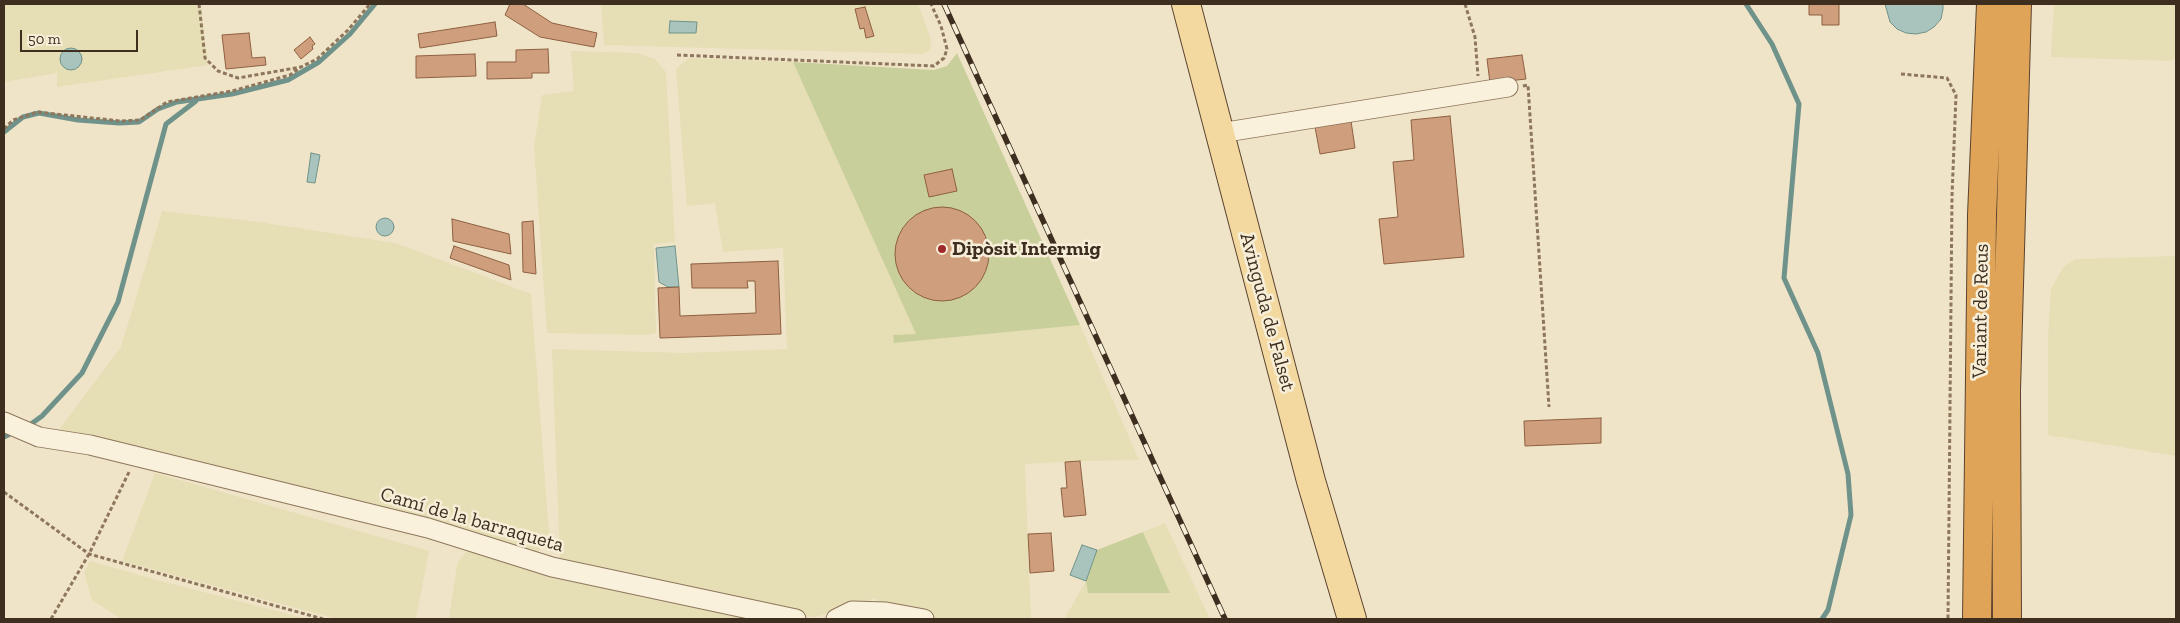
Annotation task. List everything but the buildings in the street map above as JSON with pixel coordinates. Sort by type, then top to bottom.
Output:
[{"type":"highway","name":"Variant de Reus","points":[[1977,619],[1982,215],[1991,4]]},
{"type":"highway","name":"Variant de Reus","points":[[2007,619],[2007,380],[2017,4]]},
{"type":"main road","name":"Avinguda de Falset","points":[[1186,4],[1311,481],[1352,619]]},
{"type":"street","points":[[1220,133],[1508,87]]},
{"type":"street","points":[[4,422],[39,437],[90,445],[136,457]]},
{"type":"street","name":"Camí de la barraqueta","points":[[136,457],[428,528],[552,567],[796,619]]},
{"type":"street","points":[[836,619],[852,610],[886,612],[924,619]]},
{"type":"path","points":[[199,4],[205,58],[218,71],[238,78],[301,67]]},
{"type":"path","points":[[4,129],[13,120],[37,112],[120,121],[140,120],[167,102],[232,91],[290,74],[317,59],[348,30],[370,4]]},
{"type":"path","points":[[677,55],[934,66],[944,58],[947,49],[942,26],[931,4]]},
{"type":"path","points":[[1465,4],[1475,37],[1480,91]]},
{"type":"path","points":[[1901,74],[1947,78],[1956,95],[1952,196],[1948,619]]},
{"type":"path","points":[[1508,87],[1528,85],[1549,407]]},
{"type":"path","points":[[51,619],[90,554],[136,457]]},
{"type":"path","points":[[4,492],[90,554],[323,619]]},
{"type":"shaded area","points":[[4,4],[201,4],[208,65],[57,87],[57,73],[4,82]]},
{"type":"shaded area","points":[[601,4],[918,4],[931,40],[930,50],[923,54],[604,45]]},
{"type":"shaded area","points":[[2054,4],[2176,4],[2176,58],[2171,61],[2051,57]]},
{"type":"shaded area","points":[[571,51],[636,53],[655,59],[666,72],[675,242],[654,244],[656,333],[646,335],[547,333],[534,147],[542,95],[574,91]]},
{"type":"shaded area","points":[[689,58],[793,62],[916,334],[894,343],[1080,325],[1139,460],[1025,464],[1031,619],[943,619],[886,609],[874,598],[857,606],[815,617],[776,612],[560,563],[552,349],[684,353],[787,349],[783,248],[723,252],[715,203],[687,206],[676,69]]},
{"type":"shaded area","points":[[162,211],[259,222],[395,243],[531,294],[549,533],[538,553],[55,435],[121,347]]},
{"type":"shaded area","points":[[2176,256],[2176,456],[2048,435],[2048,336],[2051,289],[2064,266],[2076,259]]},
{"type":"shaded area","points":[[155,473],[429,551],[416,619],[337,619],[122,561]]},
{"type":"shaded area","points":[[1165,523],[1210,619],[1039,619],[1065,618],[1086,581],[1089,593],[1170,593],[1143,532]]},
{"type":"shaded area","points":[[468,549],[763,619],[449,619],[457,564]]},
{"type":"shaded area","points":[[90,561],[308,619],[121,619],[92,600],[84,573]]},
{"type":"green space","points":[[957,53],[1080,325],[894,343],[893,335],[916,334],[793,62],[934,70],[947,66]]},
{"type":"green space","points":[[1143,532],[1170,593],[1088,593],[1086,581],[1097,550]]},
{"type":"water","points":[[1885,4],[1943,4],[1943,9],[1941,19],[1934,27],[1926,32],[1916,34],[1906,33],[1897,29],[1890,22]]},
{"type":"water","points":[[670,21],[697,22],[696,33],[669,33]]},
{"type":"water","points":[[71,48],[79,51],[82,59],[79,67],[71,70],[63,67],[60,59],[63,51]]},
{"type":"water","points":[[311,153],[320,155],[315,183],[307,182]]},
{"type":"water","points":[[381,218],[389,218],[394,223],[392,234],[381,236],[376,231],[376,223]]},
{"type":"water","points":[[675,246],[679,287],[668,287],[659,282],[656,248]]},
{"type":"water","points":[[1082,545],[1097,550],[1086,581],[1070,575]]},
{"type":"waterway","points":[[4,132],[23,117],[39,113],[78,120],[119,123],[139,122],[158,109],[177,102],[232,94],[288,80],[319,62],[350,34],[375,4]]},
{"type":"waterway","points":[[1746,4],[1772,44],[1799,104],[1784,278],[1818,353],[1848,474],[1851,515],[1828,610],[1822,619]]},
{"type":"waterway","points":[[27,427],[42,416],[82,373],[118,302],[166,124],[196,101]]},
{"type":"waterway","points":[[4,437],[10,434]]},
{"type":"railway","points":[[944,4],[1225,619]]},
{"type":"place","name":"Dipòsit Intermig","points":[[942,249]]}]
